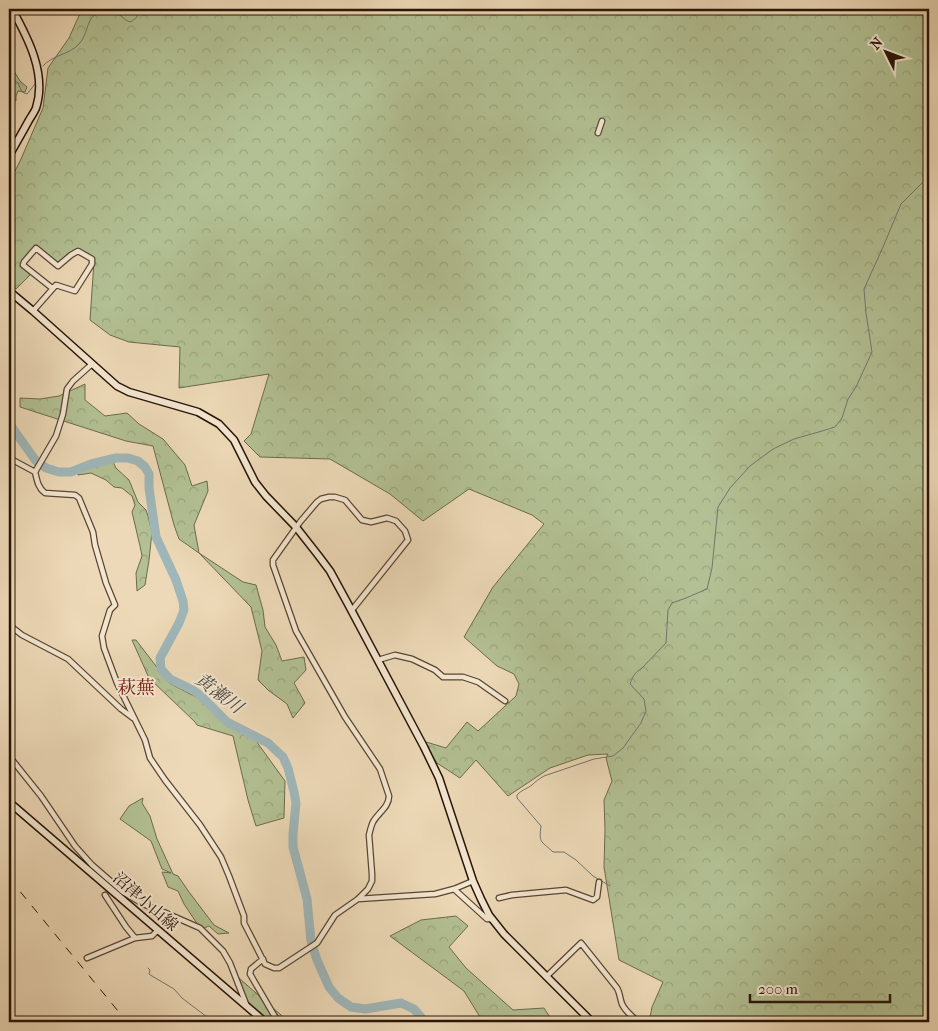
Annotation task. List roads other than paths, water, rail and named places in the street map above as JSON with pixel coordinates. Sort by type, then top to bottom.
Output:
[{"type":"street","points":[[9,156],[36,108],[39,88],[34,54],[12,9]]},
{"type":"street","points":[[598,133],[602,121]]},
{"type":"street","points":[[33,311],[56,285],[75,291],[92,264],[92,259],[78,251],[58,266],[36,248],[23,265],[52,288]]},
{"type":"street","points":[[9,291],[116,386],[198,412],[219,424],[234,440],[255,482],[296,527],[330,571],[352,610],[439,778],[474,881],[492,919],[504,934],[592,1022]]},
{"type":"street","points":[[92,364],[67,389],[59,429],[36,471],[38,483],[41,491],[45,493],[75,495],[79,498],[93,532],[106,583],[115,605],[110,610],[102,636],[102,643],[117,683],[145,740],[150,758],[200,825],[221,857],[244,916],[244,923],[265,964],[270,967],[279,968],[317,943],[335,915],[358,899],[368,889],[372,881],[370,830],[373,822],[388,803],[389,796],[380,769],[346,717],[296,632],[274,571],[273,560],[296,527],[322,499],[335,497],[345,500],[362,520],[371,522],[386,518],[396,521],[405,531],[408,540],[352,610]]},
{"type":"street","points":[[9,458],[36,471]]},
{"type":"street","points":[[9,625],[22,635],[68,660],[121,709],[135,719]]},
{"type":"street","points":[[378,660],[395,654],[412,658],[435,670],[443,677],[463,677],[478,682],[505,701]]},
{"type":"street","points":[[9,756],[41,796],[90,867],[123,892],[145,905],[200,928],[223,951],[230,963],[248,1008]]},
{"type":"street","name":"沼津小山線","points":[[10,805],[90,867],[158,930],[265,1022]]},
{"type":"street","points":[[358,899],[435,894],[474,881]]},
{"type":"street","points":[[499,898],[566,890],[593,900],[597,897],[599,882]]},
{"type":"street","points":[[454,889],[486,919],[492,919]]},
{"type":"street","points":[[105,895],[135,938]]},
{"type":"street","points":[[87,958],[135,938],[152,936],[158,930]]},
{"type":"street","points":[[546,977],[581,943],[617,988],[621,1003],[636,1020]]},
{"type":"street","points":[[263,960],[251,969],[250,974],[278,1022]]},
{"type":"waterway","points":[[43,66],[51,59],[75,48],[83,38],[92,17],[96,14],[114,11],[131,22],[137,17],[138,9]]},
{"type":"waterway","points":[[9,81],[12,79],[18,83],[22,92],[27,94],[35,84]]},
{"type":"waterway","points":[[610,886],[593,876],[564,852],[553,852],[543,843],[540,839],[541,826],[517,798],[517,795],[544,776],[594,759],[613,756],[623,748],[641,723],[646,711],[644,699],[630,684],[635,673],[666,643],[668,610],[672,603],[707,589],[712,568],[718,507],[730,488],[750,466],[773,449],[794,439],[835,427],[842,418],[848,399],[856,387],[872,352],[864,289],[901,204],[929,176]]},
{"type":"waterway","name":"黄瀬川","points":[[9,423],[36,461],[46,468],[59,472],[71,472],[91,464],[116,458],[128,458],[138,461],[145,467],[149,474],[149,488],[156,537],[176,580],[184,610],[160,658],[161,669],[170,679],[201,696],[227,722],[268,743],[283,757],[288,768],[296,803],[293,847],[307,899],[311,941],[329,987],[338,998],[351,1007],[365,1009],[401,1003],[414,1009],[425,1022]]},
{"type":"waterway","points":[[148,968],[150,970],[149,974],[174,989],[182,998],[212,1022]]},
{"type":"railway","points":[[9,878],[127,1022]]},
{"type":"district","name":"萩蕪","points":[[136,687]]}]
